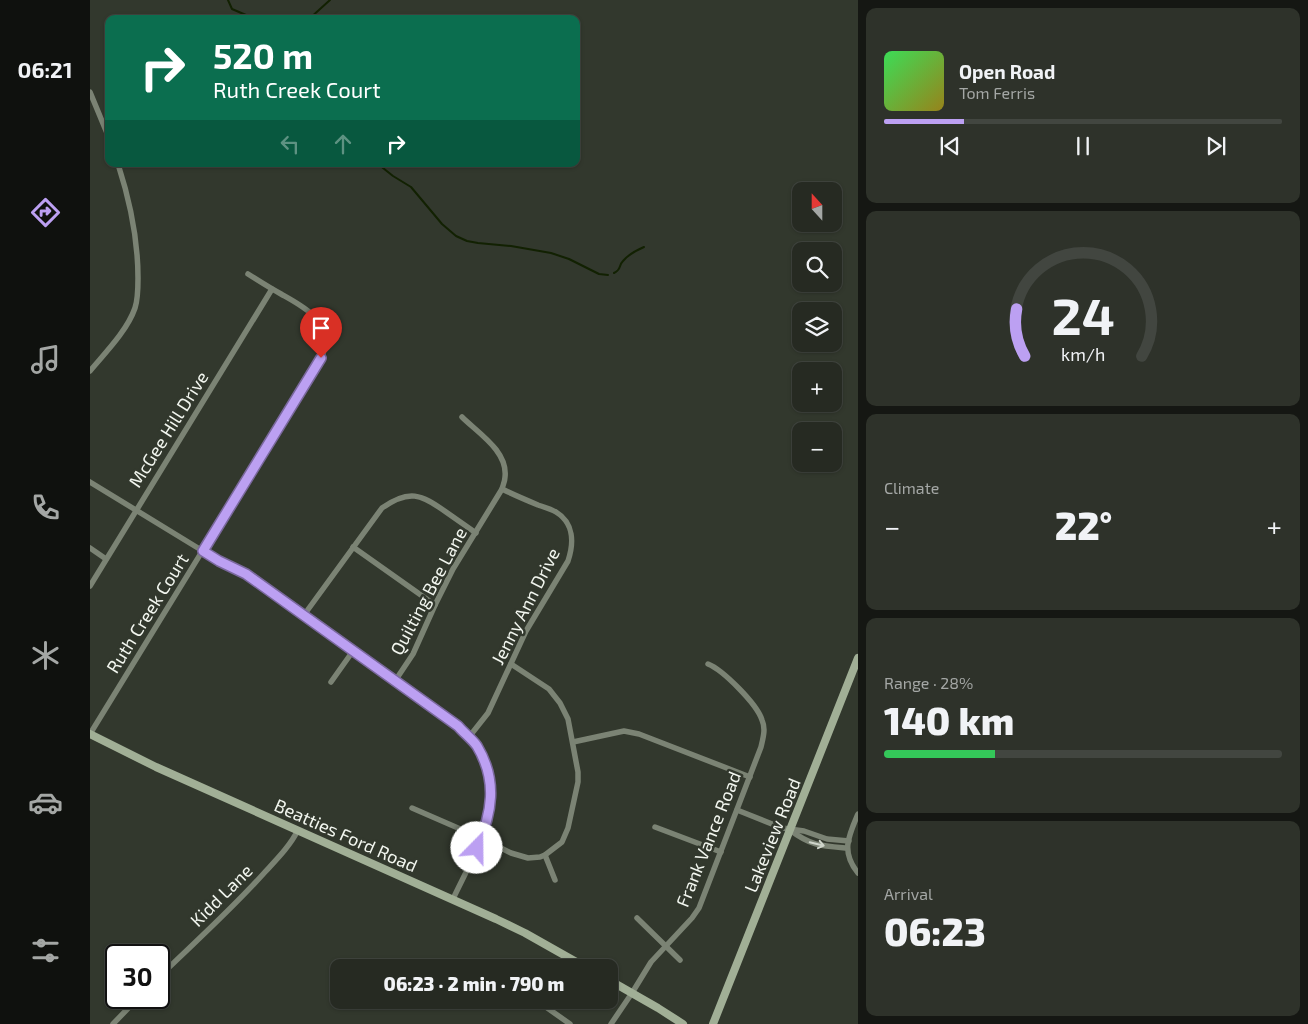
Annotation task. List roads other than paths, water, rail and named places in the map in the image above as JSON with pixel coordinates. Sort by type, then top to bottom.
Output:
[{"type":"main road","name":"Lakeview Road","points":[[713,1024],[858,658]]},
{"type":"main road","name":"Beatties Ford Road","points":[[90,734],[156,766],[453,899],[525,933],[570,959]]},
{"type":"main road","points":[[618,985],[683,1024]]},
{"type":"street","points":[[90,92],[105,128]]},
{"type":"street","points":[[90,371],[128,321],[136,307],[137,300],[137,240],[131,209],[119,167]]},
{"type":"street","name":"Ruth Creek Court","points":[[90,734],[324,350],[324,334],[315,316],[304,307],[248,274]]},
{"type":"street","name":"McGee Hill Drive","points":[[90,586],[272,289]]},
{"type":"street","name":"Quilting Bee Lane","points":[[394,681],[413,654],[453,569],[502,489],[505,476],[500,454],[462,417]]},
{"type":"street","points":[[90,482],[219,561],[242,571],[458,726],[477,746],[488,770],[491,795],[490,811],[481,838],[453,899]]},
{"type":"street","name":"Jenny Ann Drive","points":[[469,738],[488,713],[526,631],[568,561],[572,540],[564,519],[556,512],[502,489]]},
{"type":"street","points":[[304,615],[382,508],[393,500],[407,496],[421,496],[476,533]]},
{"type":"street","points":[[353,547],[435,605]]},
{"type":"street","points":[[90,548],[106,559]]},
{"type":"street","points":[[330,682],[353,651]]},
{"type":"street","points":[[412,808],[511,853],[528,858],[545,855],[562,842],[568,828],[578,782],[578,772],[568,719],[560,703],[549,689],[512,664]]},
{"type":"street","name":"Frank Vance Road","points":[[611,1024],[648,966],[699,908],[761,747],[764,728],[755,707],[725,675],[708,664]]},
{"type":"street","points":[[573,742],[624,731],[639,734],[750,777]]},
{"type":"street","points":[[737,810],[782,828],[804,831],[827,839],[848,841]]},
{"type":"street","points":[[858,814],[847,848],[849,858],[858,873]]},
{"type":"street","points":[[655,827],[721,852]]},
{"type":"street","name":"Kidd Lane","points":[[170,966],[255,883],[284,851],[298,830]]},
{"type":"street","points":[[790,830],[802,839],[817,845],[847,848]]},
{"type":"street","points":[[545,855],[555,880]]},
{"type":"street","points":[[637,918],[680,960]]},
{"type":"street","points":[[113,1024],[127,1009]]},
{"type":"street","points":[[549,1009],[570,1024]]},
{"type":"waterway","points":[[228,0],[232,9],[246,15]]},
{"type":"waterway","points":[[313,15],[330,0]]},
{"type":"waterway","points":[[382,167],[411,187],[442,224],[456,236],[478,243],[511,246],[551,253],[569,259],[599,274],[608,275]]},
{"type":"waterway","points":[[614,273],[627,257],[644,247]]}]
